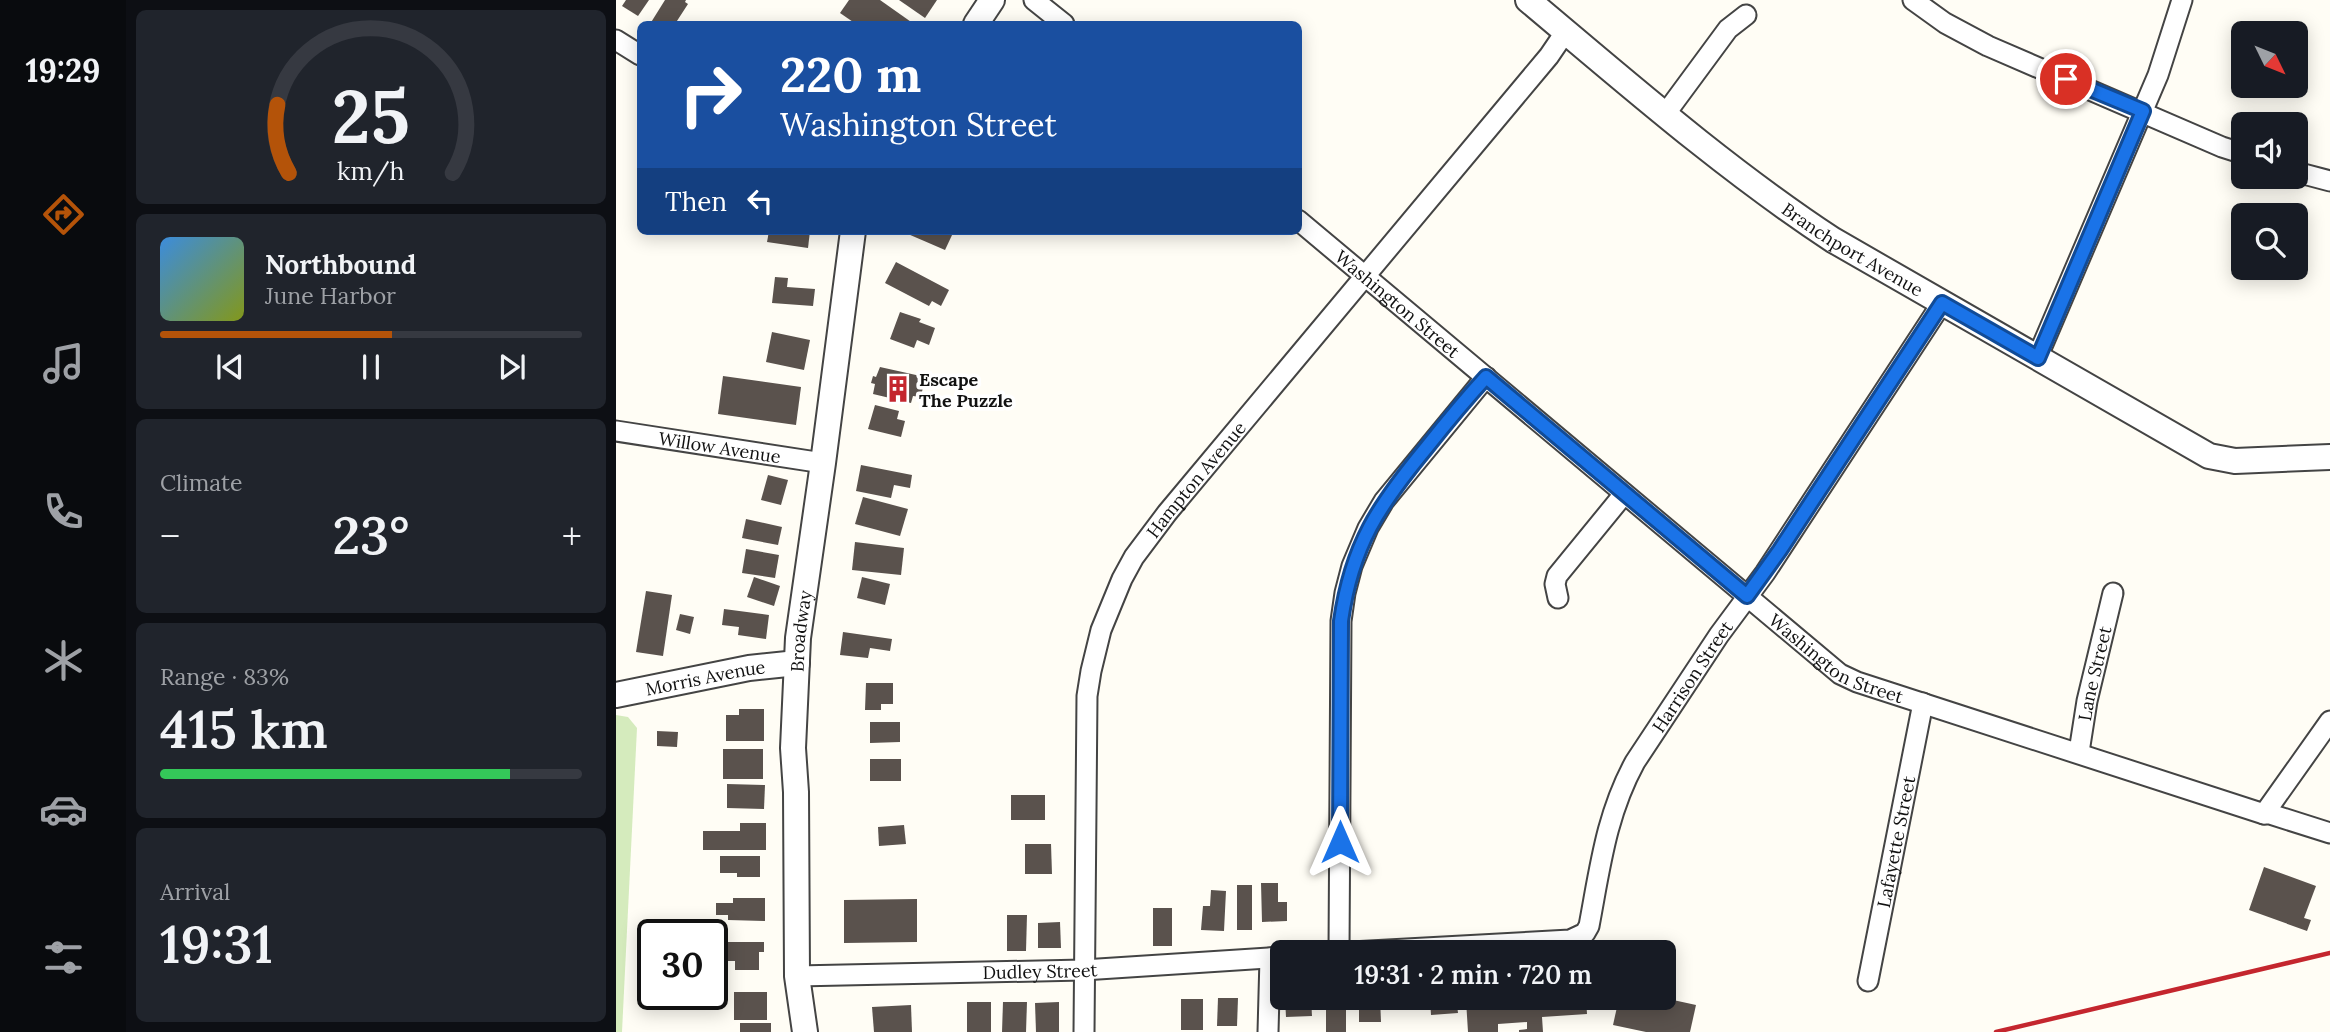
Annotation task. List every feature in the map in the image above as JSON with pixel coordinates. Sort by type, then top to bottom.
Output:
[{"type":"street","points":[[978,21],[992,0]]},
{"type":"street","points":[[1034,0],[1060,21]]},
{"type":"street","name":"Branchport Avenue","points":[[1528,0],[1789,211],[1833,240],[2209,456],[2235,461],[2330,457]]},
{"type":"street","points":[[1913,0],[1945,23],[1989,47],[2231,148]]},
{"type":"street","points":[[2038,358],[2143,111],[2172,36],[2182,0]]},
{"type":"street","points":[[1666,113],[1728,29],[1746,15]]},
{"type":"street","name":"Hampton Avenue","points":[[1084,1032],[1087,696],[1094,657],[1110,604],[1134,557],[1167,513],[1366,277],[1566,32]]},
{"type":"street","points":[[616,40],[637,53]]},
{"type":"street","points":[[2308,175],[2330,181]]},
{"type":"street","name":"Washington Street","points":[[1302,223],[1840,674],[1857,682],[2330,833]]},
{"type":"street","name":"Broadway","points":[[805,1032],[797,976],[796,792],[793,748],[798,638],[852,235]]},
{"type":"street","name":"Harrison Street","points":[[1570,940],[1585,933],[1589,926],[1607,828],[1623,784],[1719,635],[1788,539],[1942,303]]},
{"type":"street","points":[[1339,940],[1341,621],[1352,566],[1368,527],[1384,501],[1486,377]]},
{"type":"street","name":"Willow Avenue","points":[[616,430],[823,463]]},
{"type":"street","points":[[1558,598],[1555,584],[1557,576],[1624,494]]},
{"type":"street","name":"Lane Street","points":[[2079,752],[2087,701],[2113,593]]},
{"type":"street","name":"Morris Avenue","points":[[616,695],[749,668],[797,663]]},
{"type":"street","name":"Lafayette Street","points":[[1868,981],[1923,703]]},
{"type":"street","points":[[2264,814],[2330,721]]},
{"type":"street","name":"Dudley Street","points":[[797,976],[1083,970],[1270,957]]},
{"type":"street","points":[[1268,1032],[1270,1010]]},
{"type":"green space","points":[[616,715],[628,717],[637,728],[622,1032],[616,1032]]},
{"type":"building","points":[[626,0],[649,0],[638,16],[622,6]]},
{"type":"building","points":[[665,0],[686,0],[688,4],[677,21],[652,21]]},
{"type":"building","points":[[849,0],[880,0],[910,21],[852,21],[840,13]]},
{"type":"building","points":[[899,0],[937,0],[925,18]]},
{"type":"building","points":[[768,235],[810,235],[808,248],[767,242]]},
{"type":"building","points":[[910,235],[952,235],[945,250]]},
{"type":"building","points":[[896,262],[949,290],[941,306],[932,301],[929,306],[885,283]]},
{"type":"building","points":[[775,277],[788,278],[787,287],[815,289],[813,306],[772,303]]},
{"type":"building","points":[[900,312],[921,319],[919,322],[935,328],[929,345],[917,340],[914,348],[890,339]]},
{"type":"building","points":[[772,332],[810,340],[804,370],[766,362]]},
{"type":"building","name":"Escape The Puzzle","points":[[880,367],[925,377],[921,397],[913,396],[911,403],[873,394],[875,384],[871,383]]},
{"type":"building","points":[[723,376],[801,387],[796,425],[718,414]]},
{"type":"building","points":[[875,405],[899,411],[897,419],[905,421],[901,437],[868,429]]},
{"type":"building","points":[[861,465],[912,475],[910,488],[894,485],[891,498],[856,491]]},
{"type":"building","points":[[768,475],[788,480],[781,505],[761,500]]},
{"type":"building","points":[[863,497],[908,509],[900,536],[855,524]]},
{"type":"building","points":[[746,519],[782,527],[778,545],[742,538]]},
{"type":"building","points":[[855,542],[904,548],[901,575],[852,570]]},
{"type":"building","points":[[746,549],[779,555],[775,578],[742,573]]},
{"type":"building","points":[[754,577],[780,586],[774,606],[747,597]]},
{"type":"building","points":[[862,577],[890,584],[885,605],[857,598]]},
{"type":"building","points":[[646,591],[672,595],[663,656],[636,652]]},
{"type":"building","points":[[724,609],[769,615],[766,639],[738,635],[739,627],[722,625]]},
{"type":"building","points":[[680,614],[694,617],[690,634],[676,630]]},
{"type":"building","points":[[843,632],[892,639],[890,651],[870,648],[868,658],[840,655]]},
{"type":"building","points":[[866,683],[893,683],[893,704],[881,704],[881,710],[865,710]]},
{"type":"building","points":[[739,709],[764,709],[764,741],[726,741],[726,715],[739,715]]},
{"type":"building","points":[[870,722],[900,722],[900,742],[870,743]]},
{"type":"building","points":[[657,731],[678,732],[677,747],[657,746]]},
{"type":"building","points":[[723,749],[763,749],[763,779],[723,779]]},
{"type":"building","points":[[870,759],[901,759],[901,781],[870,781]]},
{"type":"building","points":[[727,784],[765,785],[764,809],[727,808]]},
{"type":"building","points":[[1011,795],[1045,795],[1045,820],[1011,820]]},
{"type":"building","points":[[740,823],[766,823],[766,850],[703,850],[703,831],[740,831]]},
{"type":"building","points":[[904,825],[906,844],[879,846],[878,827]]},
{"type":"building","points":[[1025,844],[1051,844],[1052,874],[1025,874]]},
{"type":"building","points":[[720,856],[760,856],[760,877],[737,877],[737,873],[720,873]]},
{"type":"building","points":[[2264,867],[2316,886],[2304,918],[2311,920],[2307,931],[2249,910]]},
{"type":"building","points":[[1261,883],[1278,883],[1278,902],[1287,902],[1287,921],[1262,922]]},
{"type":"building","points":[[1237,885],[1252,885],[1252,930],[1237,930]]},
{"type":"building","points":[[1211,890],[1226,891],[1224,931],[1201,930],[1203,906],[1210,906]]},
{"type":"building","points":[[733,898],[765,898],[765,921],[728,920],[728,915],[716,915],[716,903],[733,903]]},
{"type":"building","points":[[917,899],[917,942],[844,943],[844,900]]},
{"type":"building","points":[[1153,908],[1172,908],[1172,946],[1153,946]]},
{"type":"building","points":[[1007,915],[1027,915],[1026,951],[1007,951]]},
{"type":"building","points":[[1060,922],[1061,948],[1038,948],[1038,923]]},
{"type":"building","points":[[728,942],[764,942],[764,952],[759,952],[759,970],[735,970],[735,961],[728,961]]},
{"type":"building","points":[[734,992],[767,992],[767,1020],[734,1020]]},
{"type":"building","points":[[1218,998],[1238,998],[1237,1026],[1217,1026]]},
{"type":"building","points":[[1181,999],[1203,999],[1203,1030],[1181,1030]]},
{"type":"building","points":[[1676,1001],[1696,1005],[1690,1032],[1646,1032],[1613,1025],[1616,1010],[1676,1010]]},
{"type":"building","points":[[967,1002],[991,1002],[991,1032],[967,1032]]},
{"type":"building","points":[[1003,1002],[1027,1002],[1026,1032],[1002,1032]]},
{"type":"building","points":[[1059,1002],[1059,1032],[1036,1032],[1035,1003]]},
{"type":"building","points":[[911,1005],[912,1032],[874,1032],[872,1007]]},
{"type":"building","points":[[1286,1010],[1312,1010],[1312,1016],[1286,1017]]},
{"type":"building","points":[[1326,1010],[1346,1010],[1346,1032],[1326,1032]]},
{"type":"building","points":[[1359,1010],[1380,1010],[1381,1022],[1359,1022]]},
{"type":"building","points":[[1431,1010],[1458,1010],[1458,1013],[1431,1015]]},
{"type":"building","points":[[1467,1010],[1587,1010],[1587,1014],[1542,1017],[1543,1032],[1519,1032],[1527,1029],[1527,1022],[1498,1024],[1498,1032],[1468,1032]]},
{"type":"building","points":[[740,1023],[771,1023],[771,1032],[740,1032]]},
{"type":"railway","points":[[1996,1032],[2330,953]]},
{"type":"place","name":"Escape The Puzzle","points":[[898,389]]},
{"type":"route","points":[[1340,842],[1341,621],[1352,566],[1368,527],[1384,501],[1486,377],[1747,596],[1765,573],[1942,303],[2038,358],[2051,321],[2143,111],[2066,79]]}]
